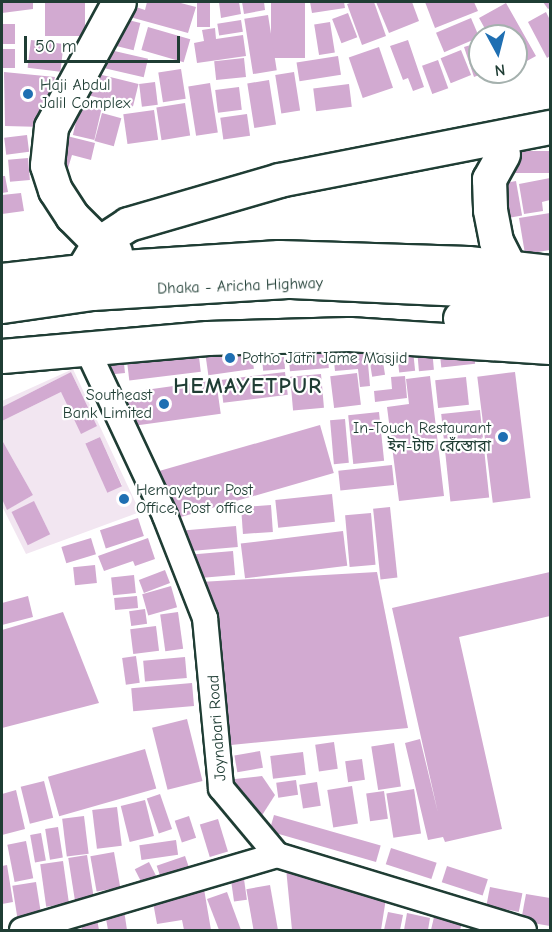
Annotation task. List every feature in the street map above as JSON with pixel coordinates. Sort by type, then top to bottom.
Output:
[{"type":"main road","points":[[101,259],[55,190],[47,165],[51,127],[119,2]]},
{"type":"main road","points":[[101,259],[128,224],[279,180],[550,127]]},
{"type":"main road","points":[[101,259],[134,240],[283,197],[550,145]]},
{"type":"main road","points":[[503,154],[489,179],[490,210],[496,241],[509,267]]},
{"type":"main road","points":[[2,280],[101,259],[279,257],[468,262],[550,272]]},
{"type":"main road","name":"Dhaka - Aricha Highway","points":[[2,306],[92,293],[291,281],[502,291],[550,297]]},
{"type":"main road","name":"Dhaka - Aricha Highway","points":[[2,334],[76,325],[228,317],[384,315],[550,324]]},
{"type":"main road","points":[[2,356],[86,347],[348,334],[550,347]]},
{"type":"street","name":"Joynabari Road","points":[[86,347],[165,516],[205,618],[221,788],[277,855]]},
{"type":"street","points":[[22,930],[277,855],[524,930]]},
{"type":"shaded area","points":[[73,369],[140,512],[26,554],[2,506],[2,499],[8,509],[33,495],[2,440],[2,421],[61,392],[97,426],[71,372],[2,407],[2,401]],"holes":[[[100,437],[122,485],[108,492],[86,443]],[[34,502],[50,534],[29,544]]]},
{"type":"building","points":[[2,2],[33,2],[33,9],[2,13]]},
{"type":"building","points":[[45,2],[85,2],[85,36],[45,36]]},
{"type":"building","points":[[147,2],[177,2],[196,7],[188,33],[130,17],[133,6],[145,10]]},
{"type":"building","points":[[197,2],[210,2],[210,27],[197,27]]},
{"type":"building","points":[[219,2],[239,2],[241,14],[221,18]]},
{"type":"building","points":[[242,2],[264,2],[265,10],[244,14]]},
{"type":"building","points":[[271,2],[305,2],[305,58],[271,58]]},
{"type":"building","points":[[310,2],[344,2],[345,8],[312,13]]},
{"type":"building","points":[[374,2],[386,36],[362,45],[347,4]]},
{"type":"building","points":[[376,2],[412,2],[419,21],[389,33]]},
{"type":"building","points":[[425,2],[474,2],[478,11],[435,28]]},
{"type":"building","points":[[543,2],[550,2],[550,8],[548,9]]},
{"type":"building","points":[[506,3],[518,24],[482,24],[479,18]]},
{"type":"building","points":[[546,12],[550,20],[550,56],[547,58],[528,22]]},
{"type":"building","points":[[348,13],[357,37],[341,43],[332,19]]},
{"type":"building","points":[[268,15],[277,70],[253,74],[244,19]]},
{"type":"building","points":[[120,18],[140,23],[134,50],[113,45]]},
{"type":"building","points":[[471,18],[474,24],[468,24],[468,42],[444,52],[436,33]]},
{"type":"building","points":[[241,20],[243,32],[219,36],[217,24]]},
{"type":"building","points":[[330,22],[335,53],[319,55],[314,25]]},
{"type":"building","points":[[2,24],[15,24],[15,44],[2,44]]},
{"type":"building","points":[[148,27],[190,39],[184,62],[141,50]]},
{"type":"building","points":[[215,28],[216,39],[243,35],[246,56],[197,63],[194,43],[204,41],[202,30]]},
{"type":"building","points":[[31,40],[64,44],[60,72],[28,68]]},
{"type":"building","points":[[408,40],[424,87],[413,91],[408,78],[403,80],[390,46]]},
{"type":"building","points":[[528,42],[536,56],[528,60]]},
{"type":"building","points":[[468,46],[468,59],[464,47]]},
{"type":"building","points":[[379,47],[393,88],[363,98],[349,57]]},
{"type":"building","points":[[2,49],[15,49],[15,68],[2,68]]},
{"type":"building","points":[[110,50],[148,59],[144,77],[106,69]]},
{"type":"building","points":[[461,50],[468,67],[468,76],[451,83],[441,58]]},
{"type":"building","points":[[338,56],[341,75],[299,81],[297,63]]},
{"type":"building","points":[[244,58],[246,77],[216,80],[214,61]]},
{"type":"building","points":[[438,60],[448,88],[432,94],[422,66]]},
{"type":"building","points":[[181,69],[186,99],[163,102],[158,73]]},
{"type":"building","name":"Haji Abdul Jalil Complex","points":[[4,72],[55,77],[43,127],[5,126]]},
{"type":"building","points":[[90,72],[139,84],[133,106],[84,94]]},
{"type":"building","points":[[294,72],[300,111],[281,113],[275,75]]},
{"type":"building","points":[[269,80],[276,124],[254,128],[247,83]]},
{"type":"building","points":[[155,82],[158,105],[142,107],[139,84]]},
{"type":"building","points":[[210,83],[218,132],[196,136],[188,86]]},
{"type":"building","points":[[349,84],[352,107],[316,111],[313,88]]},
{"type":"building","points":[[239,87],[242,110],[218,113],[215,90]]},
{"type":"building","points":[[81,100],[102,105],[94,140],[73,135]]},
{"type":"building","points":[[185,103],[190,136],[162,140],[156,108]]},
{"type":"building","points":[[154,110],[158,140],[127,144],[123,114]]},
{"type":"building","points":[[102,113],[121,118],[114,146],[94,141]]},
{"type":"building","points":[[247,114],[250,136],[223,140],[220,118]]},
{"type":"building","points":[[59,134],[95,143],[91,160],[72,155],[68,168],[52,164]]},
{"type":"building","points":[[27,135],[29,152],[6,155],[4,138]]},
{"type":"building","points":[[509,151],[550,151],[550,173],[509,173]]},
{"type":"building","points":[[28,158],[30,180],[10,182],[8,160]]},
{"type":"building","points":[[2,176],[5,176],[8,192],[2,193]]},
{"type":"building","points":[[550,178],[550,200],[542,202],[543,211],[524,214],[519,184]]},
{"type":"building","points":[[516,181],[522,215],[501,219],[495,185]]},
{"type":"building","points":[[21,193],[24,211],[2,214],[2,195]]},
{"type":"building","points":[[550,213],[550,250],[525,254],[519,218]]},
{"type":"building","points":[[472,334],[475,364],[441,367],[438,338]]},
{"type":"building","points":[[431,337],[434,370],[419,371],[416,338]]},
{"type":"building","name":"Potho Jatri Jame Masjid","points":[[250,341],[254,369],[208,375],[204,347]]},
{"type":"building","points":[[412,341],[415,371],[399,373],[396,343]]},
{"type":"building","points":[[327,347],[329,368],[290,371],[288,350]]},
{"type":"building","points":[[367,348],[383,350],[367,352],[370,386],[360,387],[358,369],[335,371],[333,352]]},
{"type":"building","points":[[198,349],[201,372],[129,381],[127,358]]},
{"type":"building","points":[[123,354],[125,373],[98,376],[96,357]]},
{"type":"building","points":[[284,357],[285,369],[263,371],[262,359]]},
{"type":"building","points":[[383,362],[385,375],[372,377],[370,364]]},
{"type":"building","points":[[71,372],[97,426],[81,434],[61,392],[2,421],[2,407]]},
{"type":"building","points":[[285,372],[288,395],[223,403],[220,380]]},
{"type":"building","name":"In-Touch Restaurant ইন-টাচ রেঁস্তোরা","points":[[515,372],[530,498],[493,503],[477,377]]},
{"type":"building","points":[[357,373],[361,405],[334,408],[330,376]]},
{"type":"building","points":[[321,374],[324,408],[293,411],[290,377]]},
{"type":"building","points":[[405,376],[407,398],[375,402],[374,391],[392,389],[391,377]]},
{"type":"building","points":[[430,376],[444,496],[399,501],[387,407],[409,404],[406,379]]},
{"type":"building","points":[[466,377],[469,405],[438,408],[435,380]]},
{"type":"building","name":"Southeast Bank Limited","points":[[216,380],[221,414],[111,429],[106,395]]},
{"type":"building","points":[[480,410],[489,498],[450,502],[441,414]]},
{"type":"building","points":[[379,412],[384,461],[353,464],[348,415]]},
{"type":"building","points":[[345,419],[349,463],[334,464],[330,420]]},
{"type":"building","points":[[320,425],[334,473],[170,520],[157,472]]},
{"type":"building","points":[[100,437],[122,486],[107,493],[85,444]]},
{"type":"building","points":[[2,440],[33,495],[7,510],[2,499]]},
{"type":"building","points":[[392,465],[394,485],[340,491],[338,471]]},
{"type":"building","points":[[332,494],[335,522],[278,528],[275,500]]},
{"type":"building","points":[[34,501],[50,534],[28,545],[12,512]]},
{"type":"building","points":[[271,505],[273,532],[243,534],[241,507]]},
{"type":"building","points":[[390,507],[397,578],[381,579],[373,509]]},
{"type":"building","points":[[371,513],[376,565],[350,567],[345,515]]},
{"type":"building","points":[[138,518],[144,536],[106,548],[100,530]]},
{"type":"building","points":[[236,526],[238,547],[188,551],[186,530]]},
{"type":"building","points":[[343,531],[347,566],[245,578],[241,544]]},
{"type":"building","points":[[91,538],[96,554],[66,563],[61,547]]},
{"type":"building","points":[[148,538],[155,559],[135,566],[133,561],[104,571],[98,556]]},
{"type":"building","points":[[233,551],[235,575],[194,578],[192,555]]},
{"type":"building","points":[[95,565],[97,583],[75,585],[73,567]]},
{"type":"building","points":[[165,570],[170,583],[144,593],[139,580]]},
{"type":"building","points":[[377,572],[408,728],[231,745],[200,582]]},
{"type":"building","points":[[550,572],[550,616],[459,637],[502,829],[445,842],[443,837],[428,840],[405,743],[420,739],[438,813],[392,608]]},
{"type":"building","points":[[134,575],[136,593],[113,595],[111,577]]},
{"type":"building","points":[[171,586],[177,607],[148,615],[142,594]]},
{"type":"building","points":[[28,596],[33,617],[2,625],[2,603]]},
{"type":"building","points":[[137,596],[138,608],[115,610],[114,598]]},
{"type":"building","points":[[145,609],[147,624],[131,626],[129,611]]},
{"type":"building","points":[[63,612],[99,703],[2,728],[2,630]]},
{"type":"building","points":[[178,612],[183,649],[165,651],[160,615]]},
{"type":"building","points":[[156,626],[159,651],[133,654],[130,629]]},
{"type":"building","points":[[136,656],[140,683],[126,685],[122,658]]},
{"type":"building","points":[[185,657],[187,678],[145,682],[143,661]]},
{"type":"building","points":[[192,683],[194,706],[133,711],[131,688]]},
{"type":"building","points":[[187,719],[202,781],[168,790],[152,728]]},
{"type":"building","points":[[334,742],[338,769],[319,771],[315,745]]},
{"type":"building","points":[[394,743],[401,786],[378,790],[371,747]]},
{"type":"building","points":[[145,749],[156,788],[59,816],[48,777]]},
{"type":"building","points":[[260,751],[263,768],[237,772],[234,756]]},
{"type":"building","points":[[303,752],[306,775],[273,779],[270,756]]},
{"type":"building","points":[[362,759],[365,780],[348,782],[345,761]]},
{"type":"building","points":[[262,776],[275,795],[259,820],[226,780]]},
{"type":"building","points":[[296,780],[298,795],[278,798],[276,783]]},
{"type":"building","points":[[44,781],[53,818],[30,824],[21,787]]},
{"type":"building","points":[[317,782],[321,806],[303,809],[299,785]]},
{"type":"building","points":[[352,786],[358,824],[333,827],[327,790]]},
{"type":"building","points":[[414,789],[421,833],[393,838],[386,793]]},
{"type":"building","points":[[16,790],[25,829],[2,835],[2,794]]},
{"type":"building","points":[[384,791],[388,819],[370,821],[366,794]]},
{"type":"building","points":[[160,794],[172,829],[159,834],[147,799]]},
{"type":"building","points":[[145,800],[154,836],[130,842],[121,806]]},
{"type":"building","points":[[117,807],[122,846],[97,849],[92,810]]},
{"type":"building","points":[[274,815],[381,846],[376,862],[269,831]]},
{"type":"building","points":[[84,816],[89,854],[67,856],[62,819]]},
{"type":"building","points":[[189,816],[196,838],[182,843],[175,821]]},
{"type":"building","points":[[218,819],[228,852],[210,857],[200,825]]},
{"type":"building","points":[[58,827],[63,858],[50,860],[45,829]]},
{"type":"building","points":[[41,833],[46,861],[35,862],[30,835]]},
{"type":"building","points":[[176,840],[178,855],[141,860],[139,845]]},
{"type":"building","points":[[26,841],[33,878],[15,882],[7,845]]},
{"type":"building","points":[[391,848],[437,863],[431,879],[386,864]]},
{"type":"building","points":[[114,852],[120,887],[97,892],[90,856]]},
{"type":"building","points":[[87,855],[94,897],[75,900],[68,858]]},
{"type":"building","points":[[185,856],[191,873],[162,883],[157,866]]},
{"type":"building","points":[[63,861],[69,904],[46,907],[40,864]]},
{"type":"building","points":[[149,862],[159,882],[145,889],[135,869]]},
{"type":"building","points":[[7,865],[13,902],[2,904],[2,866]]},
{"type":"building","points":[[447,866],[488,879],[483,895],[442,882]]},
{"type":"building","points":[[286,868],[387,892],[381,930],[292,930]]},
{"type":"building","points":[[243,872],[247,900],[234,902],[230,874]]},
{"type":"building","points":[[36,882],[41,914],[17,917],[12,886]]},
{"type":"building","points":[[270,885],[278,930],[254,930],[246,889]]},
{"type":"building","points":[[490,887],[522,893],[519,912],[486,906]]},
{"type":"building","points":[[204,889],[211,930],[184,930],[182,920],[157,924],[152,897]]},
{"type":"building","points":[[227,892],[241,930],[219,930],[207,899]]},
{"type":"building","points":[[526,894],[550,898],[550,926],[521,921]]},
{"type":"building","points":[[124,910],[127,930],[108,930],[105,913]]},
{"type":"building","points":[[388,912],[403,915],[400,930],[384,930]]},
{"type":"building","points":[[407,913],[430,918],[428,930],[404,930]]},
{"type":"building","points":[[434,917],[462,923],[460,930],[431,930]]},
{"type":"building","points":[[97,919],[99,930],[82,930],[81,922]]},
{"type":"place","name":"Haji Abdul Jalil Complex","points":[[28,94]]},
{"type":"place","name":"Potho Jatri Jame Masjid","points":[[230,358]]},
{"type":"place","name":"Southeast Bank Limited","points":[[164,404]]},
{"type":"place","name":"In-Touch Restaurant ইন-টাচ রেঁস্তোরা","points":[[503,437]]},
{"type":"place","name":"Hemayetpur Post Office, Post office","points":[[124,499]]},
{"type":"district","name":"HEMAYETPUR","points":[[248,387]]}]
